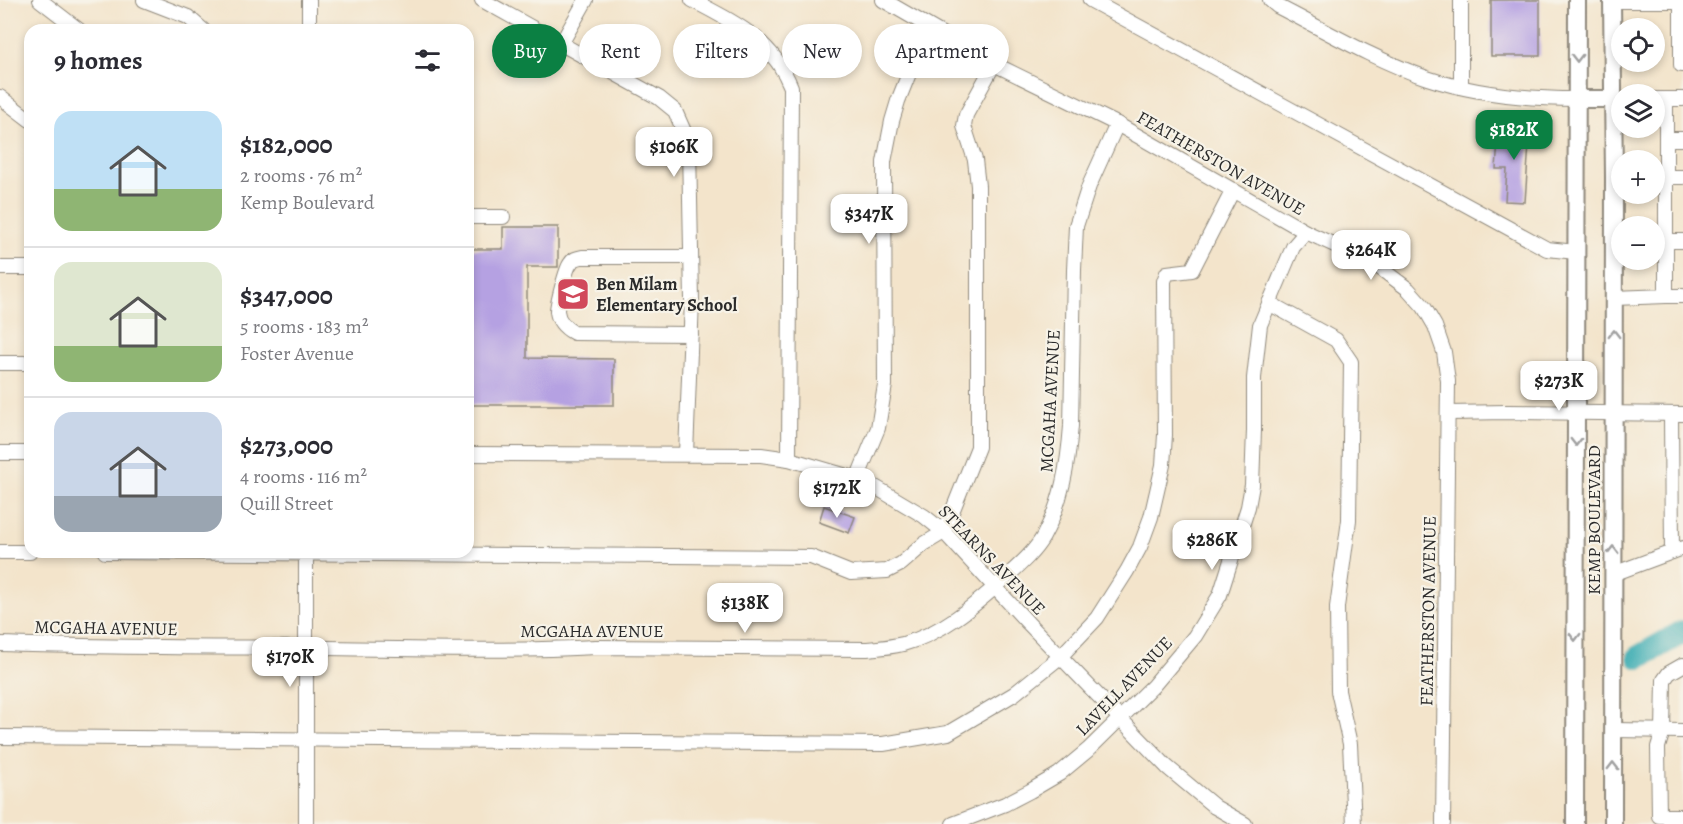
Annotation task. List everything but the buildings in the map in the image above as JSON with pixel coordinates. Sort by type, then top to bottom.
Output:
[{"type":"main road","name":"KEMP BOULEVARD","points":[[1575,824],[1577,0]]},
{"type":"main road","name":"KEMP BOULEVARD","points":[[1612,0],[1616,84]]},
{"type":"main road","points":[[1577,99],[1611,99]]},
{"type":"main road","name":"KEMP BOULEVARD","points":[[1613,824],[1613,413],[1617,204]]},
{"type":"street","points":[[40,0],[71,24]]},
{"type":"street","points":[[144,0],[188,17],[196,24]]},
{"type":"street","points":[[309,0],[309,24]]},
{"type":"street","points":[[482,0],[525,24]]},
{"type":"street","points":[[567,33],[586,0]]},
{"type":"street","points":[[692,0],[735,22],[757,38],[785,71],[791,87],[789,459]]},
{"type":"street","name":"FEATHERSTON AVENUE","points":[[883,0],[922,24]]},
{"type":"street","points":[[1090,0],[1547,249],[1576,252]]},
{"type":"street","points":[[1270,0],[1277,6],[1380,58],[1430,79],[1489,93],[1577,99]]},
{"type":"street","points":[[1461,0],[1461,87]]},
{"type":"street","points":[[1612,0],[1681,1],[1681,65],[1683,65]]},
{"type":"street","points":[[567,47],[659,98],[675,111],[687,138],[691,334],[686,454]]},
{"type":"street","name":"FEATHERSTON AVENUE","points":[[1009,71],[1117,124],[1306,232],[1371,262],[1408,289],[1424,307],[1435,326],[1444,352],[1449,413],[1443,824]]},
{"type":"street","points":[[857,479],[878,428],[885,385],[884,162],[892,121],[907,78]]},
{"type":"street","points":[[474,553],[811,556],[851,573],[866,573],[887,571],[901,564],[924,544],[944,532],[978,447],[978,186],[975,160],[964,126],[966,115],[986,78]]},
{"type":"street","points":[[0,97],[24,115]]},
{"type":"street","points":[[1665,99],[1683,99]]},
{"type":"street","name":"MCGAHA AVENUE","points":[[0,644],[87,647],[481,650],[558,650],[596,647],[867,650],[904,644],[937,630],[962,614],[1024,561],[1042,538],[1057,507],[1063,487],[1071,426],[1076,226],[1089,186],[1117,124]]},
{"type":"street","points":[[1664,150],[1665,132]]},
{"type":"street","points":[[1666,139],[1683,139]]},
{"type":"street","points":[[1665,177],[1683,177]]},
{"type":"street","points":[[0,737],[883,744],[948,733],[1014,693],[1060,657],[1097,618],[1127,571],[1151,517],[1163,465],[1165,435],[1164,280],[1167,273],[1192,270],[1233,190]]},
{"type":"street","points":[[1663,204],[1666,241],[1666,296]]},
{"type":"street","points":[[474,217],[503,217]]},
{"type":"street","name":"LAVELL AVENUE","points":[[953,824],[1005,804],[1059,774],[1089,750],[1153,686],[1195,636],[1220,595],[1248,507],[1252,485],[1254,378],[1260,326],[1293,247],[1306,232]]},
{"type":"street","points":[[1666,241],[1683,241]]},
{"type":"street","points":[[691,257],[582,257],[574,260],[567,269],[557,309],[564,327],[574,333],[691,334]]},
{"type":"street","points":[[0,268],[24,268]]},
{"type":"street","points":[[1614,298],[1683,296]]},
{"type":"street","points":[[1269,303],[1336,340],[1351,362],[1349,520],[1337,607],[1338,691],[1350,744],[1354,824]]},
{"type":"street","points":[[0,363],[24,363]]},
{"type":"street","points":[[1449,413],[1677,414],[1678,550],[1613,574]]},
{"type":"street","points":[[0,453],[24,453]]},
{"type":"street","name":"STEARNS AVENUE","points":[[474,454],[761,455],[789,459],[857,479],[877,488],[924,516],[944,532],[1167,768],[1215,807],[1245,824]]},
{"type":"street","points":[[0,552],[24,552]]},
{"type":"street","points":[[306,558],[306,824]]},
{"type":"street","points":[[1683,665],[1664,680],[1663,731],[1658,747],[1659,816],[1683,816]]},
{"type":"street","points":[[1613,730],[1683,731]]},
{"type":"waterway","points":[[1639,657],[1683,632]]},
{"type":"place","name":"Ben Milam Elementary School","points":[[573,294]]}]
